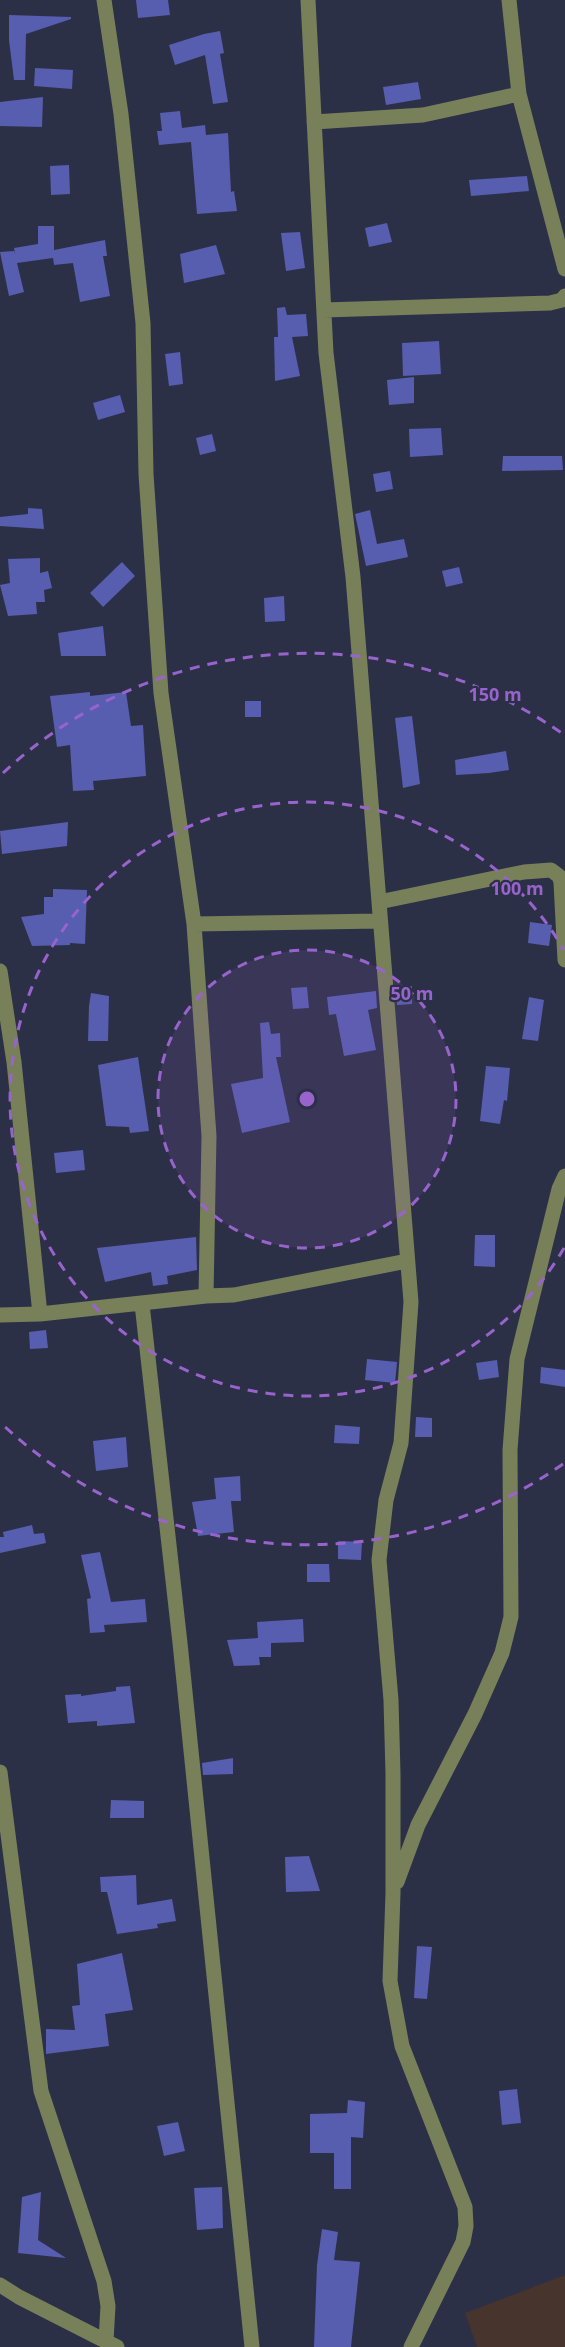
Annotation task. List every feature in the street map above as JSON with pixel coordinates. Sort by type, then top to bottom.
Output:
[{"type":"street","points":[[104,0],[121,114],[142,323],[146,474],[161,693],[194,924],[209,1136],[206,1296]]},
{"type":"street","points":[[308,0],[326,352],[353,577],[411,1302],[401,1443],[386,1500],[380,1560],[391,1701],[393,1893],[390,1981],[402,2046],[465,2207],[466,2226],[463,2242],[411,2347]]},
{"type":"street","points":[[509,0],[519,94],[565,269]]},
{"type":"street","points":[[314,122],[423,115],[519,94]]},
{"type":"street","points":[[324,310],[550,303],[562,300],[565,296]]},
{"type":"street","points":[[379,902],[524,872],[551,870],[559,876],[561,882],[565,960]]},
{"type":"street","points":[[194,924],[380,921]]},
{"type":"street","points":[[0,971],[14,1062],[40,1314]]},
{"type":"street","points":[[393,1893],[418,1825],[475,1714],[502,1653],[511,1617],[510,1450],[517,1359],[559,1189],[565,1176]]},
{"type":"street","points":[[0,1315],[40,1314],[234,1295],[407,1261]]},
{"type":"street","points":[[142,1304],[181,1654],[252,2347]]},
{"type":"street","points":[[0,1773],[41,2091],[104,2281],[112,2344]]},
{"type":"street","points":[[0,2285],[112,2344]]},
{"type":"shaded area","points":[[565,2275],[565,2347],[477,2347],[465,2313]]},
{"type":"building","points":[[136,0],[168,0],[170,15],[138,18]]},
{"type":"building","points":[[9,15],[71,17],[71,19],[26,34],[25,80],[14,80],[9,40]]},
{"type":"building","points":[[220,31],[224,53],[220,54],[228,102],[213,104],[205,55],[175,65],[169,45]]},
{"type":"building","points":[[35,68],[73,70],[72,89],[34,86]]},
{"type":"building","points":[[418,82],[421,99],[386,105],[383,87]]},
{"type":"building","points":[[43,97],[42,127],[0,126],[0,102]]},
{"type":"building","points":[[180,111],[182,128],[205,125],[206,135],[228,133],[231,192],[234,191],[237,211],[197,214],[191,142],[159,145],[157,131],[162,131],[160,113]]},
{"type":"building","points":[[69,165],[70,194],[51,195],[50,166]]},
{"type":"building","points":[[527,176],[529,191],[471,196],[469,180]]},
{"type":"building","points":[[387,223],[392,242],[369,247],[365,228]]},
{"type":"building","points":[[38,226],[54,226],[54,250],[105,240],[107,256],[103,256],[110,296],[80,302],[73,263],[54,265],[53,258],[17,263],[24,292],[9,296],[0,252],[14,251],[15,254],[14,248],[38,244]]},
{"type":"building","points":[[300,232],[305,268],[286,271],[281,233]]},
{"type":"building","points":[[216,245],[225,274],[184,283],[180,254]]},
{"type":"building","points":[[285,307],[287,315],[306,314],[308,336],[292,337],[300,376],[275,381],[274,337],[278,337],[277,308]]},
{"type":"building","points":[[439,341],[441,374],[403,376],[402,343]]},
{"type":"building","points":[[180,352],[183,384],[169,386],[165,354]]},
{"type":"building","points":[[414,377],[414,403],[389,405],[387,380]]},
{"type":"building","points":[[120,395],[125,412],[98,420],[93,403]]},
{"type":"building","points":[[441,428],[443,455],[410,457],[409,429]]},
{"type":"building","points":[[212,434],[216,451],[200,455],[196,438]]},
{"type":"building","points":[[503,456],[562,456],[563,470],[502,471]]},
{"type":"building","points":[[390,471],[393,489],[376,492],[373,474]]},
{"type":"building","points":[[28,508],[42,509],[44,529],[0,526],[0,517],[28,514]]},
{"type":"building","points":[[370,510],[377,544],[404,539],[408,557],[366,566],[355,514]]},
{"type":"building","points":[[40,558],[40,573],[48,571],[52,588],[44,590],[45,602],[36,602],[37,614],[8,616],[0,585],[10,583],[8,559]]},
{"type":"building","points":[[122,562],[135,576],[103,607],[90,593]]},
{"type":"building","points":[[459,567],[463,583],[446,587],[442,571]]},
{"type":"building","points":[[284,596],[285,621],[265,622],[264,598]]},
{"type":"building","points":[[103,626],[106,656],[61,656],[58,633]]},
{"type":"building","points":[[90,692],[90,696],[126,692],[131,726],[143,725],[146,776],[93,781],[94,790],[73,791],[70,745],[57,747],[50,696]]},
{"type":"building","points":[[245,701],[261,701],[261,717],[245,717]]},
{"type":"building","points":[[412,716],[420,784],[403,788],[395,718]]},
{"type":"building","points":[[506,751],[509,770],[456,775],[455,760]]},
{"type":"building","points":[[68,822],[67,846],[2,854],[0,831]]},
{"type":"building","points":[[53,889],[87,890],[85,944],[32,946],[21,917],[44,914],[44,897],[53,897]]},
{"type":"building","points":[[530,922],[552,925],[549,946],[528,943]]},
{"type":"building","points":[[412,986],[412,1004],[397,1005],[396,988]]},
{"type":"building","points":[[307,987],[309,1008],[293,1009],[291,988]]},
{"type":"building","points":[[376,991],[377,1008],[368,1010],[376,1050],[344,1056],[336,1014],[329,1015],[327,997]]},
{"type":"building","points":[[91,993],[109,996],[108,1041],[88,1041]]},
{"type":"building","points":[[529,997],[544,1000],[538,1041],[522,1039]]},
{"type":"building","points":[[269,1022],[271,1034],[280,1033],[281,1057],[276,1057],[290,1122],[242,1133],[231,1084],[263,1078],[260,1023]]},
{"type":"building","points":[[138,1057],[149,1131],[130,1133],[129,1127],[106,1126],[98,1065]]},
{"type":"building","points":[[486,1066],[510,1068],[507,1101],[504,1100],[500,1124],[480,1121]]},
{"type":"building","points":[[83,1150],[85,1170],[56,1173],[54,1153]]},
{"type":"building","points":[[475,1235],[495,1235],[495,1267],[474,1266]]},
{"type":"building","points":[[196,1237],[197,1270],[167,1276],[168,1284],[153,1286],[151,1272],[105,1282],[97,1248]]},
{"type":"building","points":[[46,1330],[48,1348],[30,1349],[29,1332]]},
{"type":"building","points":[[367,1359],[397,1362],[395,1383],[365,1380]]},
{"type":"building","points":[[497,1360],[499,1377],[479,1380],[476,1363]]},
{"type":"building","points":[[541,1367],[565,1370],[565,1387],[540,1383]]},
{"type":"building","points":[[416,1417],[432,1418],[432,1437],[415,1437]]},
{"type":"building","points":[[335,1425],[360,1427],[359,1444],[334,1443]]},
{"type":"building","points":[[126,1437],[128,1467],[96,1471],[93,1441]]},
{"type":"building","points":[[240,1476],[241,1501],[231,1501],[234,1532],[198,1536],[192,1502],[216,1499],[214,1478]]},
{"type":"building","points":[[32,1525],[34,1534],[44,1533],[46,1543],[0,1553],[0,1537],[4,1537],[3,1532]]},
{"type":"building","points":[[338,1541],[362,1542],[361,1560],[338,1559]]},
{"type":"building","points":[[100,1552],[111,1602],[145,1599],[147,1622],[104,1625],[105,1632],[90,1633],[87,1599],[91,1598],[81,1555]]},
{"type":"building","points":[[307,1564],[329,1564],[330,1582],[307,1582]]},
{"type":"building","points":[[303,1619],[304,1642],[271,1643],[271,1657],[259,1657],[260,1665],[234,1666],[227,1640],[258,1638],[257,1622]]},
{"type":"building","points":[[130,1686],[135,1723],[97,1726],[97,1721],[68,1723],[65,1695],[81,1694],[81,1696],[116,1691],[116,1687]]},
{"type":"building","points":[[233,1758],[233,1774],[203,1775],[202,1763]]},
{"type":"building","points":[[111,1800],[144,1801],[144,1818],[110,1818]]},
{"type":"building","points":[[309,1856],[320,1891],[286,1892],[285,1857]]},
{"type":"building","points":[[136,1875],[137,1905],[172,1899],[176,1921],[157,1924],[158,1928],[117,1934],[107,1892],[101,1892],[100,1877]]},
{"type":"building","points":[[417,1946],[432,1947],[427,1999],[414,1998]]},
{"type":"building","points":[[122,1953],[133,2010],[105,2014],[109,2046],[46,2054],[46,2029],[75,2030],[72,2006],[80,2005],[77,1964]]},
{"type":"building","points":[[517,2089],[521,2123],[502,2125],[499,2091]]},
{"type":"building","points":[[348,2100],[365,2102],[363,2138],[351,2137],[351,2189],[334,2189],[334,2153],[310,2153],[310,2114],[347,2113]]},
{"type":"building","points":[[178,2122],[185,2151],[164,2156],[157,2126]]},
{"type":"building","points":[[222,2187],[223,2228],[197,2230],[194,2188]]},
{"type":"building","points":[[41,2192],[38,2240],[66,2258],[18,2253],[22,2197]]},
{"type":"building","points":[[322,2229],[338,2232],[334,2260],[360,2262],[351,2347],[314,2347],[317,2265]]}]
